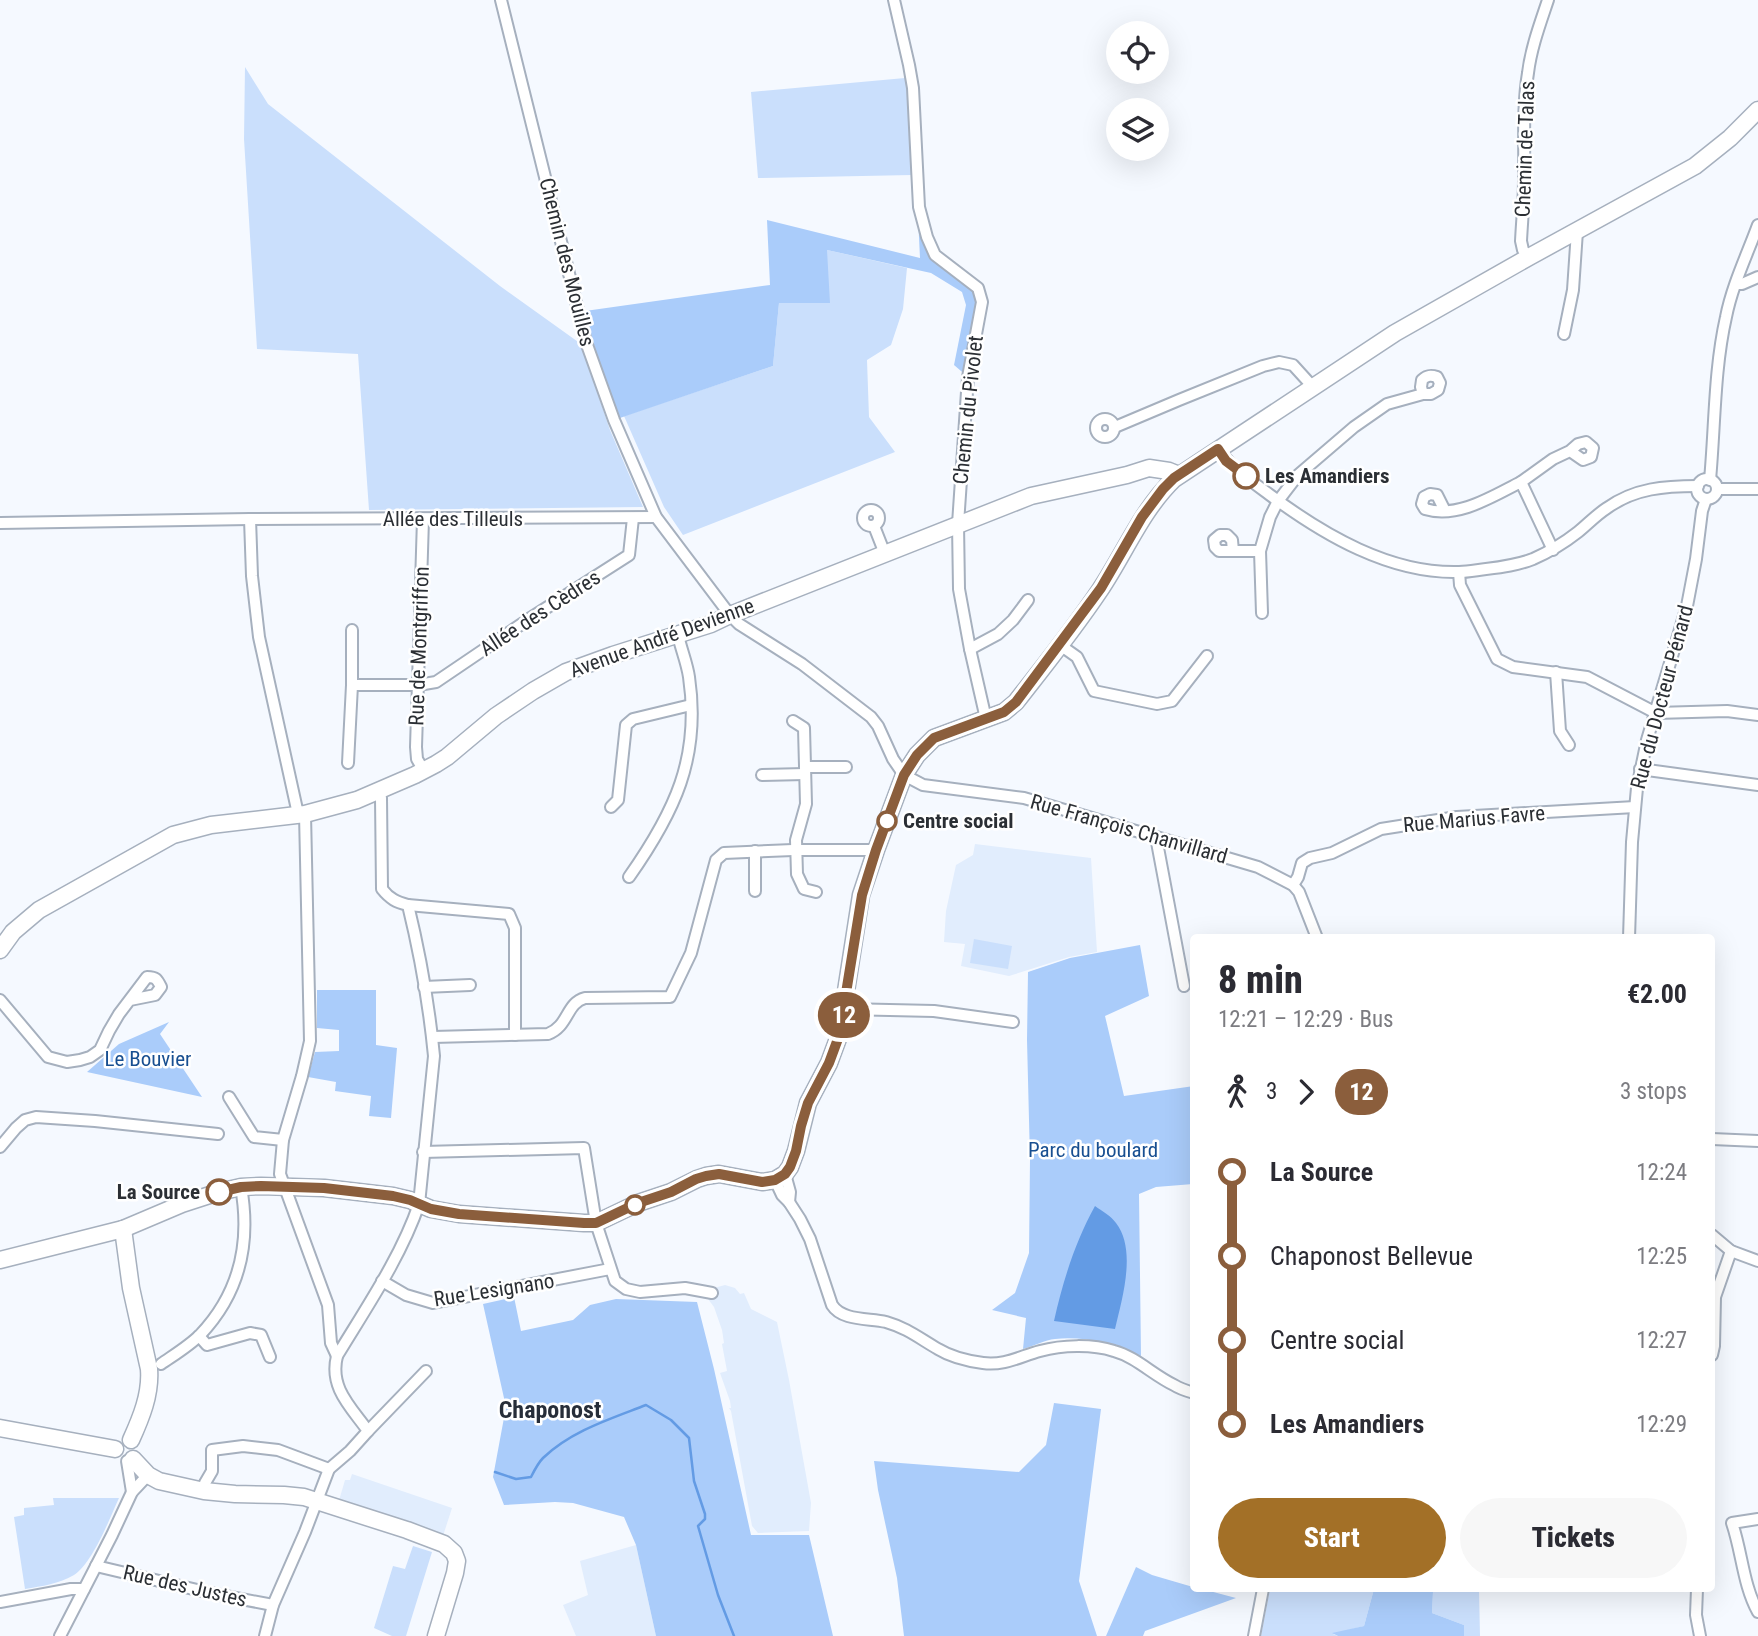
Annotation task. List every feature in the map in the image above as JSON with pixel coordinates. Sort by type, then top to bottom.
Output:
[{"type":"main road","points":[[0,1261],[123,1229],[182,1204],[241,1187],[324,1188],[393,1196],[431,1209],[459,1214],[596,1223],[706,1176],[719,1174],[762,1182],[780,1177],[790,1167],[808,1103],[829,1063],[839,1036],[862,895],[904,775],[917,755],[934,738],[1004,712],[1016,702],[1101,588],[1142,517],[1163,489],[1179,475],[1395,333],[1695,166],[1730,138],[1758,110]]},
{"type":"main road","name":"Avenue André Devienne","points":[[0,950],[13,932],[39,910],[173,835],[211,825],[302,814],[357,800],[424,771],[447,757],[496,716],[555,677],[584,664],[717,622],[1031,496],[1149,468],[1159,468],[1179,475]]},
{"type":"main road","points":[[1127,475],[1152,481],[1163,489]]},
{"type":"main road","points":[[123,1229],[131,1288],[150,1380],[143,1413],[131,1440]]},
{"type":"main road","points":[[0,1428],[115,1449]]},
{"type":"main road","points":[[115,1449],[121,1440],[134,1442],[137,1449],[130,1460]]},
{"type":"main road","points":[[115,1449],[118,1458],[130,1460],[159,1481],[204,1491],[304,1497],[444,1544],[454,1553],[457,1561],[438,1634]]},
{"type":"street","name":"Chemin des Mouilles","points":[[501,0],[586,342],[614,420],[656,517],[739,624],[802,664],[872,717],[904,775]]},
{"type":"street","name":"Chemin du Pivolet","points":[[894,0],[911,77],[919,207],[927,237],[936,255],[978,288],[982,302],[968,377],[958,524],[959,589],[986,719]]},
{"type":"street","name":"Chemin de Talas","points":[[1529,257],[1523,250],[1521,241],[1524,102],[1528,70],[1548,0]]},
{"type":"street","points":[[1758,225],[1725,319],[1719,363],[1714,484],[1713,498],[1706,499],[1698,493],[1698,486],[1703,481],[1714,484],[1758,489]]},
{"type":"street","points":[[1564,334],[1573,290],[1577,230]]},
{"type":"street","points":[[1736,284],[1758,277]]},
{"type":"street","points":[[1115,427],[1263,366],[1279,362],[1293,365],[1313,387]]},
{"type":"street","points":[[1262,612],[1260,551],[1270,516],[1278,501],[1298,475],[1354,428],[1387,404],[1423,394]]},
{"type":"street","points":[[1218,449],[1226,461],[1314,525],[1378,557],[1401,565],[1430,570],[1459,572],[1506,567],[1530,561],[1553,550],[1605,509],[1625,497],[1647,489],[1672,485],[1698,486]]},
{"type":"street","points":[[1445,510],[1459,510],[1483,500],[1521,482],[1553,459],[1570,451]]},
{"type":"street","points":[[1521,482],[1553,550]]},
{"type":"street","name":"Rue du Docteur Pénard","points":[[1629,934],[1632,842],[1640,769],[1687,606],[1706,499]]},
{"type":"street","name":"Allée des Tilleuls","points":[[0,523],[656,517]]},
{"type":"street","name":"Allée des Cèdres","points":[[418,685],[436,682],[629,555],[633,518]]},
{"type":"street","points":[[250,519],[252,576],[259,638],[302,814],[310,1041],[284,1140],[280,1174],[328,1306],[331,1343],[337,1356]]},
{"type":"street","name":"Rue de Montgriffon","points":[[423,519],[416,752],[424,771]]},
{"type":"street","points":[[874,526],[885,554]]},
{"type":"street","points":[[1233,551],[1260,551]]},
{"type":"street","points":[[1459,572],[1460,585],[1497,659],[1513,667],[1587,677],[1656,713],[1727,711],[1758,715]]},
{"type":"street","points":[[970,649],[998,634],[1028,600]]},
{"type":"street","points":[[348,763],[352,630]]},
{"type":"street","points":[[629,877],[666,819],[680,786],[689,751],[689,675],[678,635]]},
{"type":"street","points":[[1060,645],[1077,657],[1094,691],[1157,704],[1172,702],[1207,656]]},
{"type":"street","points":[[1556,672],[1560,731],[1569,746]]},
{"type":"street","points":[[352,685],[418,685]]},
{"type":"street","points":[[611,807],[618,800],[626,725],[633,719],[691,705]]},
{"type":"street","points":[[793,720],[804,728],[806,804],[796,840],[797,874],[804,889],[816,892]]},
{"type":"street","points":[[762,775],[846,767]]},
{"type":"street","points":[[1640,769],[1758,785]]},
{"type":"street","name":"Rue François Chanvillard","points":[[904,775],[923,785],[1024,798],[1258,867],[1293,885]]},
{"type":"street","points":[[377,791],[381,798],[383,889],[388,897],[408,905],[509,914],[515,928],[515,1035]]},
{"type":"street","name":"Rue Marius Favre","points":[[1293,885],[1302,863],[1310,858],[1332,853],[1381,829],[1457,817],[1635,807]]},
{"type":"street","points":[[1156,837],[1184,986]]},
{"type":"street","points":[[433,1037],[548,1034],[564,1023],[574,1005],[585,998],[670,997],[691,953],[716,860],[724,853],[876,850]]},
{"type":"street","points":[[755,851],[755,891]]},
{"type":"street","points":[[1293,885],[1299,892],[1315,934]]},
{"type":"street","points":[[368,1431],[338,1390],[334,1366],[337,1356],[382,1281],[419,1204],[435,1056],[408,905]]},
{"type":"street","points":[[424,987],[470,985]]},
{"type":"street","points":[[0,999],[48,1057],[66,1062],[90,1057],[100,1050],[108,1031],[130,1000]]},
{"type":"street","points":[[845,1009],[934,1011],[1013,1022]]},
{"type":"street","points":[[229,1097],[254,1136],[284,1140]]},
{"type":"street","points":[[0,1147],[16,1128],[36,1117],[218,1134]]},
{"type":"street","points":[[1715,1139],[1758,1141]]},
{"type":"street","points":[[424,1152],[584,1148],[596,1223],[615,1281],[626,1289],[640,1292],[685,1288],[712,1293]]},
{"type":"street","points":[[780,1177],[782,1195],[789,1202],[810,1239],[832,1305],[840,1314],[886,1322],[914,1333],[953,1356],[984,1364],[1001,1363],[1055,1348],[1113,1350],[1173,1385],[1190,1391]]},
{"type":"street","points":[[161,1364],[199,1336],[222,1307],[236,1280],[245,1229],[241,1187]]},
{"type":"street","points":[[1715,1238],[1731,1251],[1758,1261]]},
{"type":"street","points":[[1715,1297],[1731,1251]]},
{"type":"street","name":"Rue Lesignano","points":[[382,1281],[406,1294],[433,1303],[610,1269]]},
{"type":"street","points":[[199,1336],[207,1346],[250,1334],[261,1335],[270,1357]]},
{"type":"street","points":[[265,1636],[273,1605],[329,1469],[350,1451],[426,1371]]},
{"type":"street","points":[[204,1491],[212,1471],[212,1450],[243,1446],[289,1453],[329,1469]]},
{"type":"street","points":[[130,1460],[132,1492]]},
{"type":"street","points":[[60,1636],[132,1492],[148,1475]]},
{"type":"street","points":[[1758,1519],[1732,1523],[1752,1602],[1758,1612]]},
{"type":"street","name":"Rue des Justes","points":[[96,1566],[273,1605]]},
{"type":"street","points":[[0,1602],[83,1589]]},
{"type":"street","points":[[1254,1636],[1262,1592]]},
{"type":"street","points":[[1697,1592],[1696,1615],[1700,1636]]},
{"type":"shaded area","points":[[245,67],[268,104],[500,286],[581,344],[610,430],[643,507],[369,510],[358,354],[257,349],[244,139]]},
{"type":"shaded area","points":[[905,78],[909,89],[912,175],[758,178],[751,92]]},
{"type":"shaded area","points":[[827,250],[907,268],[903,309],[891,345],[867,360],[869,417],[895,452],[683,535],[664,507],[624,416],[773,366],[779,303]]},
{"type":"shaded area","points":[[975,844],[1091,858],[1097,952],[1069,957],[1009,976],[961,966],[965,944],[944,942],[946,911],[956,865],[973,855]]},
{"type":"shaded area","points":[[974,939],[1012,946],[1008,969],[970,963]]},
{"type":"shaded area","points":[[1095,1206],[1116,1223],[1126,1247],[1126,1275],[1115,1329],[1054,1321],[1070,1262]]},
{"type":"shaded area","points":[[725,1285],[735,1288],[740,1294],[744,1293],[751,1309],[777,1322],[811,1503],[809,1531],[758,1533],[752,1526],[729,1408],[730,1401],[720,1373],[727,1371],[722,1330],[714,1307],[708,1299],[714,1288]]},
{"type":"shaded area","points":[[352,1474],[452,1508],[442,1539],[338,1504],[345,1480],[350,1480]]},
{"type":"shaded area","points":[[53,1498],[119,1498],[100,1540],[81,1569],[62,1581],[25,1589],[14,1517],[24,1515],[24,1508],[54,1505]]},
{"type":"shaded area","points":[[636,1545],[656,1636],[576,1636],[563,1605],[588,1595],[580,1561]]},
{"type":"shaded area","points":[[413,1546],[432,1552],[406,1636],[392,1636],[374,1628],[393,1566],[405,1569]]},
{"type":"shaded area","points":[[1269,1592],[1373,1592],[1364,1626],[1333,1634],[1338,1636],[1261,1636]]},
{"type":"shaded area","points":[[1433,1592],[1479,1592],[1480,1636],[1464,1636],[1464,1625],[1432,1613]]},
{"type":"green space","points":[[918,216],[935,255],[978,288],[982,302],[968,377],[954,365],[966,305],[962,292],[931,273],[827,250],[830,303],[779,303],[773,366],[614,420],[585,311],[770,285],[767,220],[920,258]]},
{"type":"green space","name":"Parc du boulard","points":[[1140,945],[1149,996],[1105,1016],[1124,1096],[1190,1087],[1190,1184],[1156,1187],[1139,1194],[1141,1356],[1110,1345],[1066,1338],[1023,1349],[1026,1318],[992,1310],[1015,1293],[1029,1253],[1028,972],[1070,958]]},
{"type":"green space","points":[[317,990],[376,990],[376,1045],[397,1048],[391,1118],[369,1116],[371,1096],[335,1091],[336,1082],[308,1077],[315,1052],[339,1051],[339,1030],[317,1028]]},
{"type":"green space","name":"Le Bouvier","points":[[169,1022],[160,1034],[202,1097],[87,1072],[119,1044]]},
{"type":"green space","points":[[514,1297],[521,1331],[573,1320],[590,1305],[616,1299],[697,1302],[751,1535],[809,1535],[833,1636],[656,1636],[636,1545],[624,1517],[573,1503],[504,1505],[493,1477],[506,1407],[483,1304]]},
{"type":"green space","points":[[1054,1403],[1101,1409],[1079,1581],[1097,1636],[904,1636],[897,1578],[874,1461],[1019,1472],[1046,1445]]},
{"type":"green space","points":[[1136,1567],[1152,1575],[1190,1586],[1190,1592],[1213,1592],[1236,1598],[1145,1631],[1143,1636],[1106,1636]]},
{"type":"green space","points":[[1373,1592],[1433,1592],[1432,1613],[1464,1625],[1464,1636],[1338,1636],[1332,1633],[1364,1626]]},
{"type":"waterway","points":[[495,1472],[516,1479],[531,1477],[543,1458],[566,1440],[646,1405],[671,1420],[689,1438],[694,1481],[705,1514],[705,1519],[698,1526],[718,1595],[734,1636]]},
{"type":"bus line","name":"12","points":[[219,1192],[261,1186],[324,1188],[393,1196],[431,1209],[459,1214],[596,1223],[706,1176],[719,1174],[762,1182],[775,1180],[785,1174],[796,1151],[808,1103],[829,1063],[839,1036],[862,895],[895,796],[914,758],[934,738],[1004,712],[1016,702],[1101,588],[1142,517],[1174,478],[1218,449],[1226,461],[1246,476]]},
{"type":"place","name":"Les Amandiers","points":[[1246,476]]},
{"type":"place","name":"Centre social","points":[[887,821]]},
{"type":"place","name":"La Source","points":[[219,1192]]},
{"type":"district","name":"Chaponost","points":[[550,1410]]}]
